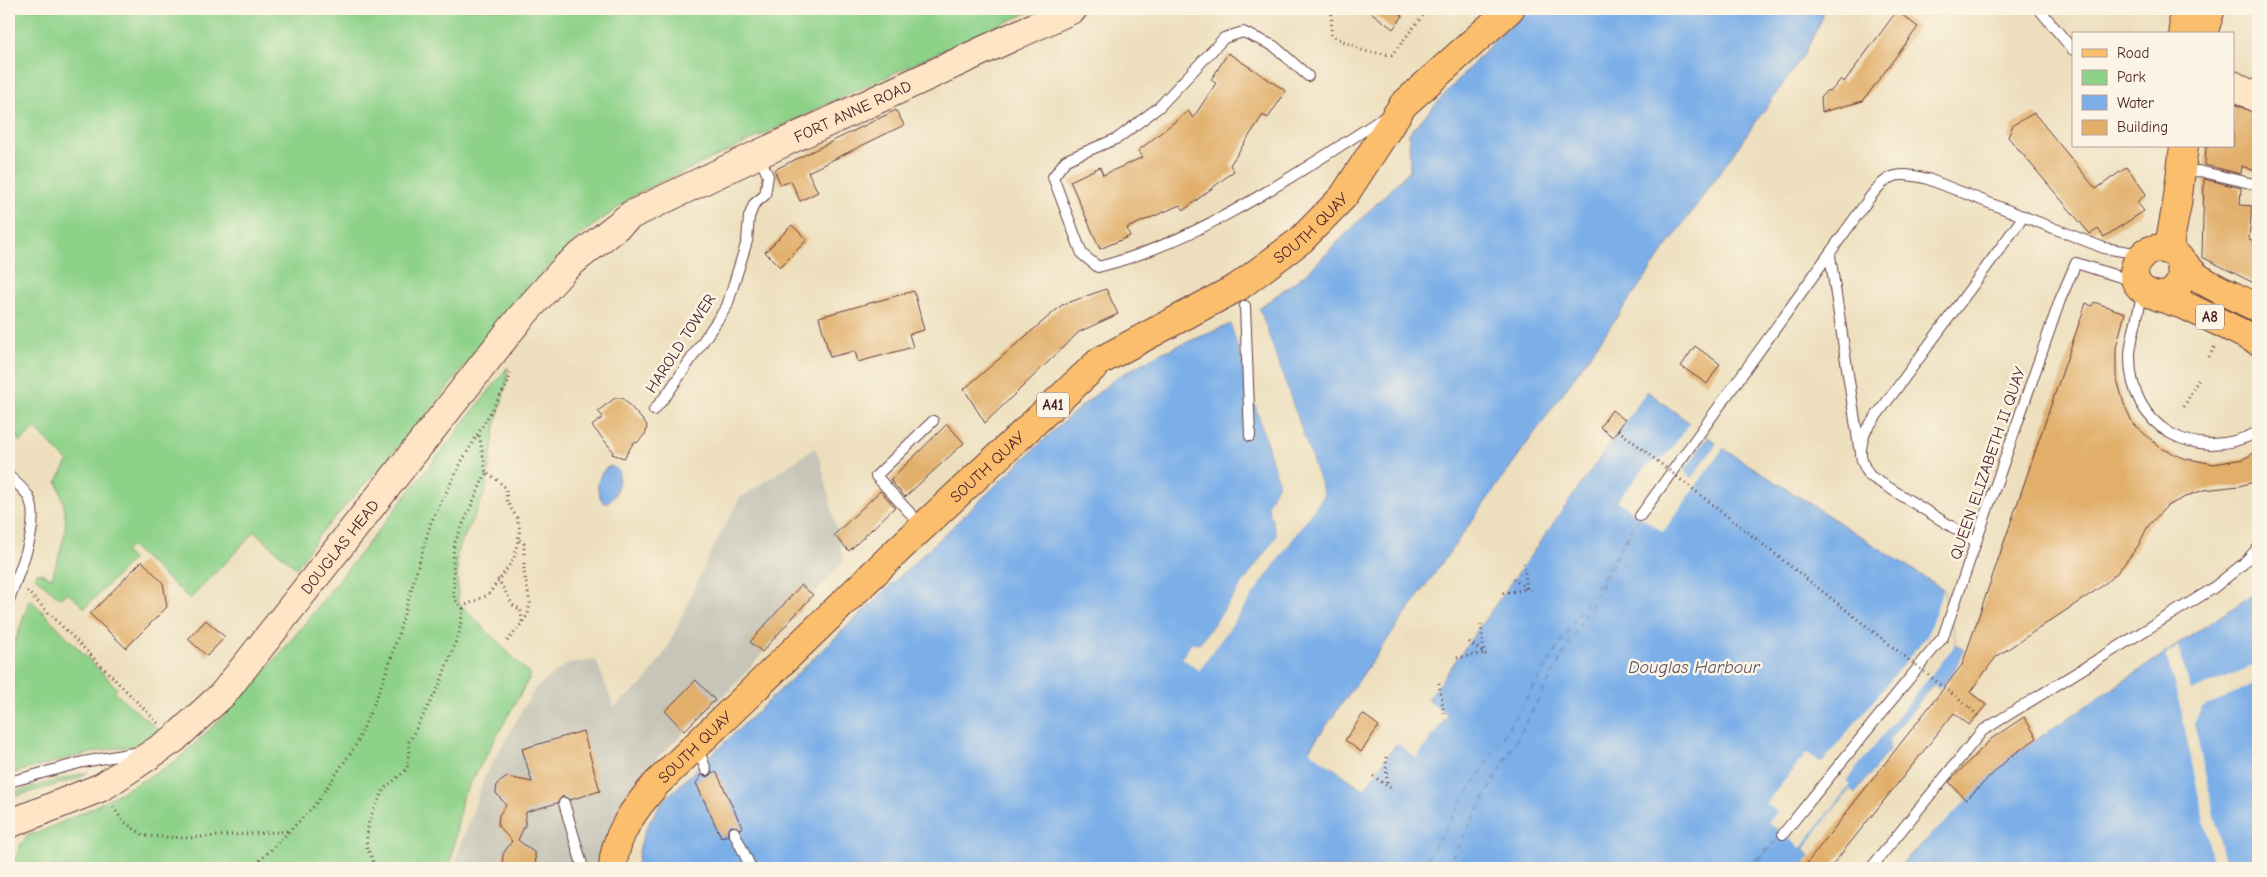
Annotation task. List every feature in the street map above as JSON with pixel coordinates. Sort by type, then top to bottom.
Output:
[{"type":"main road","name":"FORT ANNE ROAD","points":[[631,216],[759,154],[1073,9]]},
{"type":"main road","name":"SOUTH QUAY","points":[[620,838],[632,810],[702,759],[923,527],[1100,361],[1238,287],[1301,240],[1343,197],[1403,105],[1510,9]]},
{"type":"main road","points":[[2183,9],[2184,32]]},
{"type":"main road","points":[[2204,32],[2212,9]]},
{"type":"main road","points":[[2234,86],[2258,99]]},
{"type":"main road","points":[[2164,255],[2183,159]]},
{"type":"main road","name":"DOUGLAS HEAD","points":[[9,824],[102,788],[163,747],[223,694],[520,318],[566,267],[631,216]]},
{"type":"main road","points":[[2164,255],[2183,276],[2180,284],[2175,291],[2146,290],[2136,267],[2164,255]]},
{"type":"main road","name":"A8","points":[[2164,255],[2199,278],[2258,308]]},
{"type":"main road","name":"A8","points":[[2146,290],[2186,306],[2258,342]]},
{"type":"main road","points":[[620,838],[626,868]]},
{"type":"main road","name":"A41","points":[[613,868],[620,838]]},
{"type":"lane","points":[[2039,9],[2072,49]]},
{"type":"lane","points":[[1308,76],[1274,46],[1243,32],[1224,38],[1159,107],[1118,138],[1066,160],[1053,177],[1082,254],[1098,267],[1132,259],[1220,218],[1403,105]]},
{"type":"lane","name":"HAROLD TOWER","points":[[654,410],[726,306],[747,241],[749,216],[754,204],[764,195],[766,186],[768,176],[759,154]]},
{"type":"lane","points":[[2183,159],[2200,171],[2258,185]]},
{"type":"lane","points":[[1640,516],[1878,187],[1892,175],[1906,173],[1928,179],[2104,248],[2164,255]]},
{"type":"lane","points":[[1861,463],[1861,444],[1866,430],[2024,216]]},
{"type":"lane","points":[[1830,255],[1861,463],[1870,476],[1975,542]]},
{"type":"lane","name":"QUEEN ELIZABETH II QUAY","points":[[1783,834],[1943,637],[2060,300],[2076,263],[2146,290]]},
{"type":"lane","points":[[2146,290],[2130,355],[2135,387],[2149,416],[2168,433],[2185,441],[2202,444],[2219,445],[2241,441],[2258,432]]},
{"type":"lane","points":[[1245,306],[1250,436]]},
{"type":"lane","points":[[923,527],[876,476],[933,421]]},
{"type":"lane","points":[[9,476],[28,495],[34,514],[31,534],[9,600]]},
{"type":"lane","points":[[1871,868],[1982,731],[2212,589],[2229,576],[2258,548]]},
{"type":"lane","points":[[9,782],[83,762],[163,747]]},
{"type":"lane","points":[[564,803],[583,868]]},
{"type":"lane","points":[[734,832],[751,868]]},
{"type":"path","points":[[1332,9],[1332,34],[1364,50],[1392,55],[1428,9]]},
{"type":"path","points":[[253,868],[314,806],[356,745],[376,699],[390,659],[431,522],[463,459],[508,383],[512,366]]},
{"type":"path","points":[[2184,407],[2199,378]]},
{"type":"path","points":[[1618,430],[1970,708]]},
{"type":"path","points":[[463,609],[454,598],[454,548],[486,473],[479,433]]},
{"type":"path","points":[[381,868],[373,861],[366,845],[368,820],[384,790],[406,770],[409,742],[439,686],[459,633],[463,609],[466,605],[488,595],[514,559],[520,524],[507,502],[506,488],[486,473]]},
{"type":"path","points":[[507,641],[528,614],[530,603],[524,572],[524,544],[518,539]]},
{"type":"path","points":[[1524,563],[1527,589]]},
{"type":"path","points":[[16,579],[163,747]]},
{"type":"path","points":[[498,579],[514,605],[521,610],[522,623]]},
{"type":"path","points":[[1514,579],[1533,593]]},
{"type":"path","points":[[1504,593],[1527,589]]},
{"type":"path","points":[[1481,624],[1484,653]]},
{"type":"path","points":[[1469,642],[1489,657]]},
{"type":"path","points":[[1457,658],[1484,653]]},
{"type":"path","points":[[1439,683],[1444,713]]},
{"type":"path","points":[[1386,757],[1387,786]]},
{"type":"path","points":[[1373,776],[1392,789]]},
{"type":"path","points":[[114,809],[124,822],[145,836],[189,838],[290,831]]},
{"type":"shaded area","points":[[815,448],[821,462],[844,561],[731,689],[647,767],[628,791],[611,826],[604,868],[456,868],[456,860],[484,778],[535,688],[567,664],[596,660],[614,707],[644,683],[667,649],[710,554],[740,498]]},
{"type":"green space","points":[[9,9],[1037,9],[982,32],[638,193],[583,233],[526,288],[426,415],[320,534],[296,568],[255,532],[190,599],[131,546],[125,552],[132,560],[85,608],[68,593],[60,598],[35,577],[38,572],[52,578],[60,551],[65,530],[65,519],[62,496],[57,481],[68,462],[36,429],[20,442],[9,431]]},
{"type":"green space","points":[[508,367],[507,382],[495,427],[486,491],[457,552],[458,602],[531,675],[462,798],[450,868],[11,868],[21,844],[28,835],[38,833],[88,810],[151,776],[177,760],[224,716],[290,642]]},
{"type":"green space","points":[[30,599],[117,688],[114,692],[161,732],[137,745],[99,751],[9,774],[9,659]]},
{"type":"green space","points":[[88,772],[77,779],[9,798],[9,793]]},
{"type":"water","name":"Douglas Harbour","points":[[1524,9],[1823,9],[1823,16],[1805,53],[1309,750],[1363,789],[1397,743],[1417,757],[1447,716],[1427,701],[1647,391],[1724,449],[1943,589],[1956,644],[1964,650],[1952,675],[1939,688],[1933,685],[1889,740],[1890,749],[1855,794],[1849,790],[1804,849],[1811,856],[1801,868],[637,868],[639,850],[645,833],[663,801],[1065,420],[1116,378],[1161,353],[1231,324],[1279,482],[1268,505],[1277,536],[1199,645],[1192,643],[1182,658],[1199,670],[1324,495],[1259,308],[1308,272],[1410,170],[1409,133]]},
{"type":"water","points":[[611,466],[618,470],[618,484],[615,494],[605,503],[599,494],[598,483],[602,472]]},
{"type":"water","points":[[2258,591],[2258,868],[1897,868],[2010,757]]},
{"type":"pier","points":[[1765,110],[1767,111],[1312,750],[1363,786],[1395,741],[1417,754],[1444,716],[1425,703],[1425,699],[1645,390],[1647,391],[1427,700],[1447,715],[1417,758],[1396,743],[1364,789],[1309,751]]},
{"type":"pier","points":[[1259,308],[1324,495],[1199,671],[1182,658],[1192,642],[1199,645],[1277,536],[1268,505],[1279,482],[1231,324],[1233,322],[1281,481],[1270,505],[1279,536],[1201,647],[1193,646],[1185,657],[1198,667],[1321,495],[1257,309]]},
{"type":"pier","points":[[1691,421],[1709,435],[1684,471],[1692,478],[1718,442],[1724,447],[1663,532],[1617,501],[1645,467],[1666,456]]},
{"type":"pier","points":[[1943,589],[1956,644],[1846,781],[1851,784],[1801,848],[1768,822],[1777,812],[1766,803],[1807,753],[1822,763],[1928,634]]},
{"type":"pier","points":[[2178,646],[2191,691],[2258,664],[2258,682],[2201,708],[2194,724],[2226,868],[2214,868],[2180,706],[2166,655]]},
{"type":"pier","points":[[1964,650],[1965,653],[1954,676],[1940,691],[1933,688],[1891,741],[1892,750],[1857,795],[1850,793],[1820,830],[1807,849],[1813,854],[1813,857],[1804,868],[1801,868],[1811,856],[1804,849],[1818,829],[1850,789],[1855,794],[1890,749],[1889,740],[1933,685],[1939,688],[1952,675]]},
{"type":"pier","points":[[2008,755],[2010,757],[1942,825],[1895,868]]},
{"type":"building","points":[[1367,9],[1394,9],[1403,16],[1393,29]]},
{"type":"building","points":[[1897,11],[1918,27],[1863,101],[1822,112],[1821,97],[1826,91],[1832,90],[1841,79],[1844,82]]},
{"type":"building","points":[[1228,53],[1286,91],[1268,118],[1263,115],[1230,165],[1234,171],[1184,210],[1180,205],[1127,228],[1130,236],[1100,249],[1070,181],[1100,167],[1103,175],[1143,157],[1138,151],[1188,111],[1193,118],[1216,83],[1211,80]]},
{"type":"building","points":[[2234,103],[2258,115],[2258,172],[2242,166],[2241,174],[2205,165],[2206,148],[2234,148]]},
{"type":"building","points":[[896,110],[904,125],[808,172],[818,192],[800,201],[791,181],[781,185],[774,170]]},
{"type":"building","points":[[2034,113],[2096,189],[2127,167],[2146,194],[2137,202],[2144,211],[2104,237],[2098,229],[2090,234],[2008,137],[2013,125]]},
{"type":"building","points":[[2204,179],[2241,188],[2240,205],[2252,206],[2249,239],[2258,242],[2258,285],[2202,257]]},
{"type":"building","points":[[792,225],[807,240],[780,267],[765,252]]},
{"type":"building","points":[[1106,289],[1118,314],[1079,332],[985,423],[964,389],[1062,305]]},
{"type":"building","points":[[914,291],[924,330],[909,334],[913,347],[858,362],[855,351],[830,357],[819,317]]},
{"type":"building","points":[[2094,302],[2125,313],[2116,348],[2116,376],[2124,404],[2133,424],[2161,448],[2183,458],[2214,464],[2243,459],[2258,451],[2258,481],[2239,486],[2204,490],[2167,506],[2148,526],[2138,546],[2118,572],[2101,587],[1996,657],[1970,692],[1986,705],[1969,725],[1954,713],[1830,868],[1803,868],[1962,665],[2086,303],[2092,306]]},
{"type":"building","points":[[1695,346],[1720,364],[1707,384],[1681,366]]},
{"type":"building","points":[[615,398],[623,398],[647,425],[646,433],[637,443],[634,442],[624,458],[612,454],[613,451],[592,426],[603,417],[598,411]]},
{"type":"building","points":[[1612,410],[1625,420],[1613,437],[1600,427]]},
{"type":"building","points":[[947,424],[964,443],[905,497],[890,480]]},
{"type":"building","points":[[880,491],[895,507],[849,551],[834,535]]},
{"type":"building","points":[[142,561],[163,583],[167,607],[126,648],[90,614]]},
{"type":"building","points":[[801,585],[813,595],[762,652],[750,642]]},
{"type":"building","points":[[206,620],[225,637],[207,656],[188,639]]},
{"type":"building","points":[[696,680],[715,700],[684,731],[665,711]]},
{"type":"building","points":[[1363,714],[1379,726],[1361,752],[1345,740]]},
{"type":"building","points":[[2024,717],[2037,738],[2010,757],[1966,800],[1949,782],[1991,739]]},
{"type":"building","points":[[583,731],[600,791],[570,800],[563,796],[557,803],[526,812],[525,825],[518,840],[535,853],[536,868],[502,868],[503,854],[512,841],[498,826],[499,815],[506,805],[496,793],[497,784],[507,777],[532,782],[522,749]]},
{"type":"building","points":[[713,772],[717,773],[742,827],[740,829],[732,826],[728,829],[728,835],[721,837],[696,783],[702,775],[708,777]]},
{"type":"ferry route","points":[[1421,868],[1638,519]]},
{"type":"ferry route","points":[[1446,868],[1632,530]]},
{"type":"ferry route","points":[[1747,868],[1781,836]]},
{"type":"ferry route","points":[[1751,868],[1774,844]]}]
